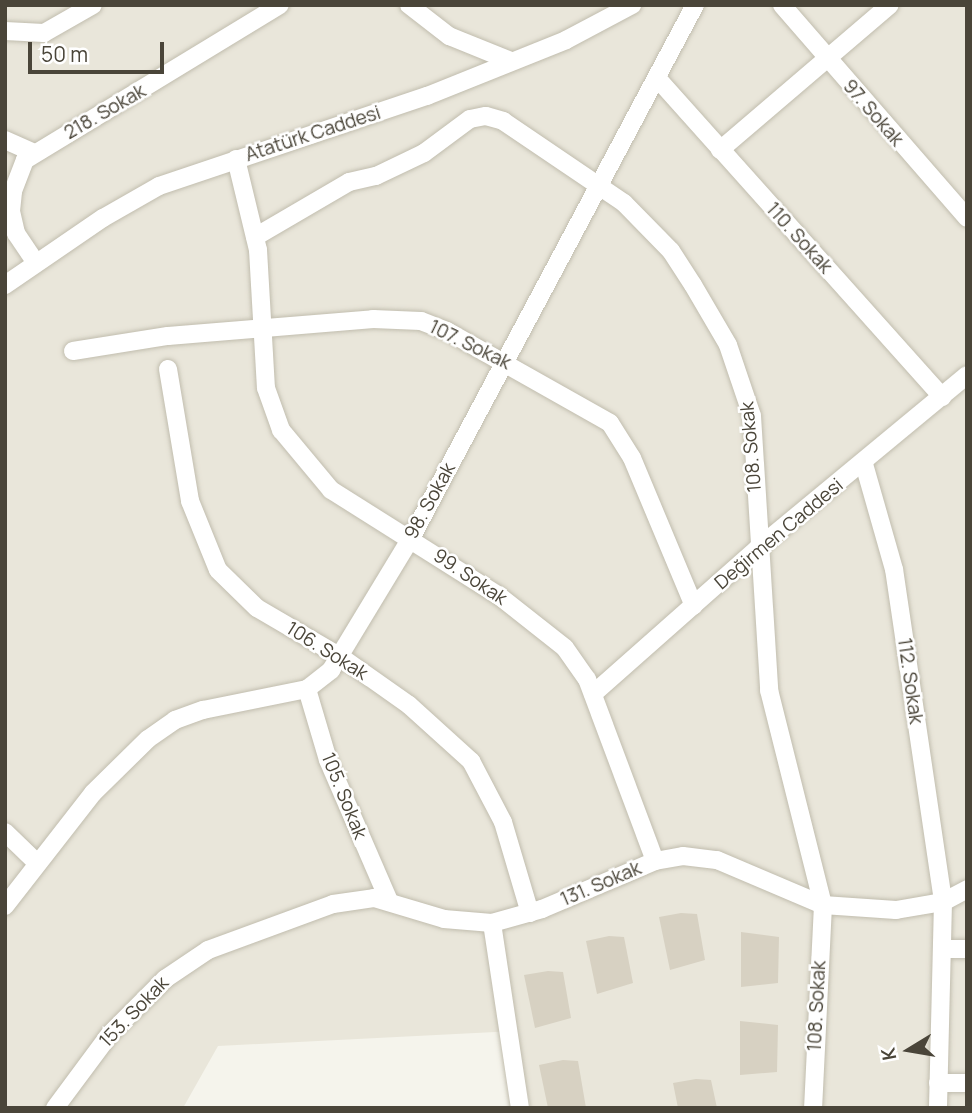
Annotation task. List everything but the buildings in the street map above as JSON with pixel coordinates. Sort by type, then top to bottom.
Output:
[{"type":"street","name":"218. Sokak","points":[[36,263],[16,233],[11,211],[20,169],[34,153],[280,5]]},
{"type":"street","points":[[410,5],[449,36],[512,61]]},
{"type":"street","name":"98. Sokak","points":[[307,689],[341,657],[411,538],[600,188],[695,5]]},
{"type":"street","name":"97. Sokak","points":[[782,5],[826,59],[967,218]]},
{"type":"street","points":[[720,150],[890,5]]},
{"type":"street","points":[[5,31],[44,33],[88,6]]},
{"type":"street","name":"Atatürk Caddesi","points":[[5,285],[136,198],[236,159],[427,96],[512,61],[623,8]]},
{"type":"street","name":"110. Sokak","points":[[657,78],[942,397]]},
{"type":"street","name":"108. Sokak","points":[[255,237],[349,182],[376,176],[424,153],[470,119],[486,116],[503,121],[624,203],[671,251],[728,345],[752,416],[758,548],[769,690],[823,905],[813,1108]]},
{"type":"street","points":[[5,141],[34,153]]},
{"type":"street","name":"99. Sokak","points":[[236,159],[255,237],[265,329],[267,388],[281,430],[297,455],[331,490],[411,538],[543,627],[576,663],[593,694],[655,860]]},
{"type":"street","name":"107. Sokak","points":[[73,351],[168,336],[373,319],[421,321],[507,362],[589,408],[623,439],[694,606]]},
{"type":"street","name":"106. Sokak","points":[[168,369],[190,501],[218,570],[257,608],[341,657],[409,705],[471,761],[503,822],[530,913]]},
{"type":"street","name":"Değirmen Caddesi","points":[[593,694],[758,548],[864,464],[967,375]]},
{"type":"street","name":"112. Sokak","points":[[864,464],[894,569],[943,902],[938,1108]]},
{"type":"street","points":[[5,906],[37,863],[134,750],[175,720],[203,710],[307,689]]},
{"type":"street","name":"105. Sokak","points":[[307,689],[328,760],[389,901]]},
{"type":"street","points":[[5,832],[37,863]]},
{"type":"street","name":"131. Sokak","points":[[234,940],[333,904],[374,898],[444,919],[492,923],[530,913],[655,860],[701,856],[823,905],[896,910],[943,902],[967,889]]},
{"type":"street","points":[[492,923],[520,1108]]},
{"type":"street","name":"153. Sokak","points":[[55,1108],[110,1034],[164,979],[208,950],[234,940]]},
{"type":"street","points":[[942,949],[967,949]]},
{"type":"street","points":[[938,1083],[967,1083]]},
{"type":"shaded area","points":[[5,5],[967,5],[967,1108],[531,1108],[513,1031],[218,1046],[183,1108],[5,1108]]}]
